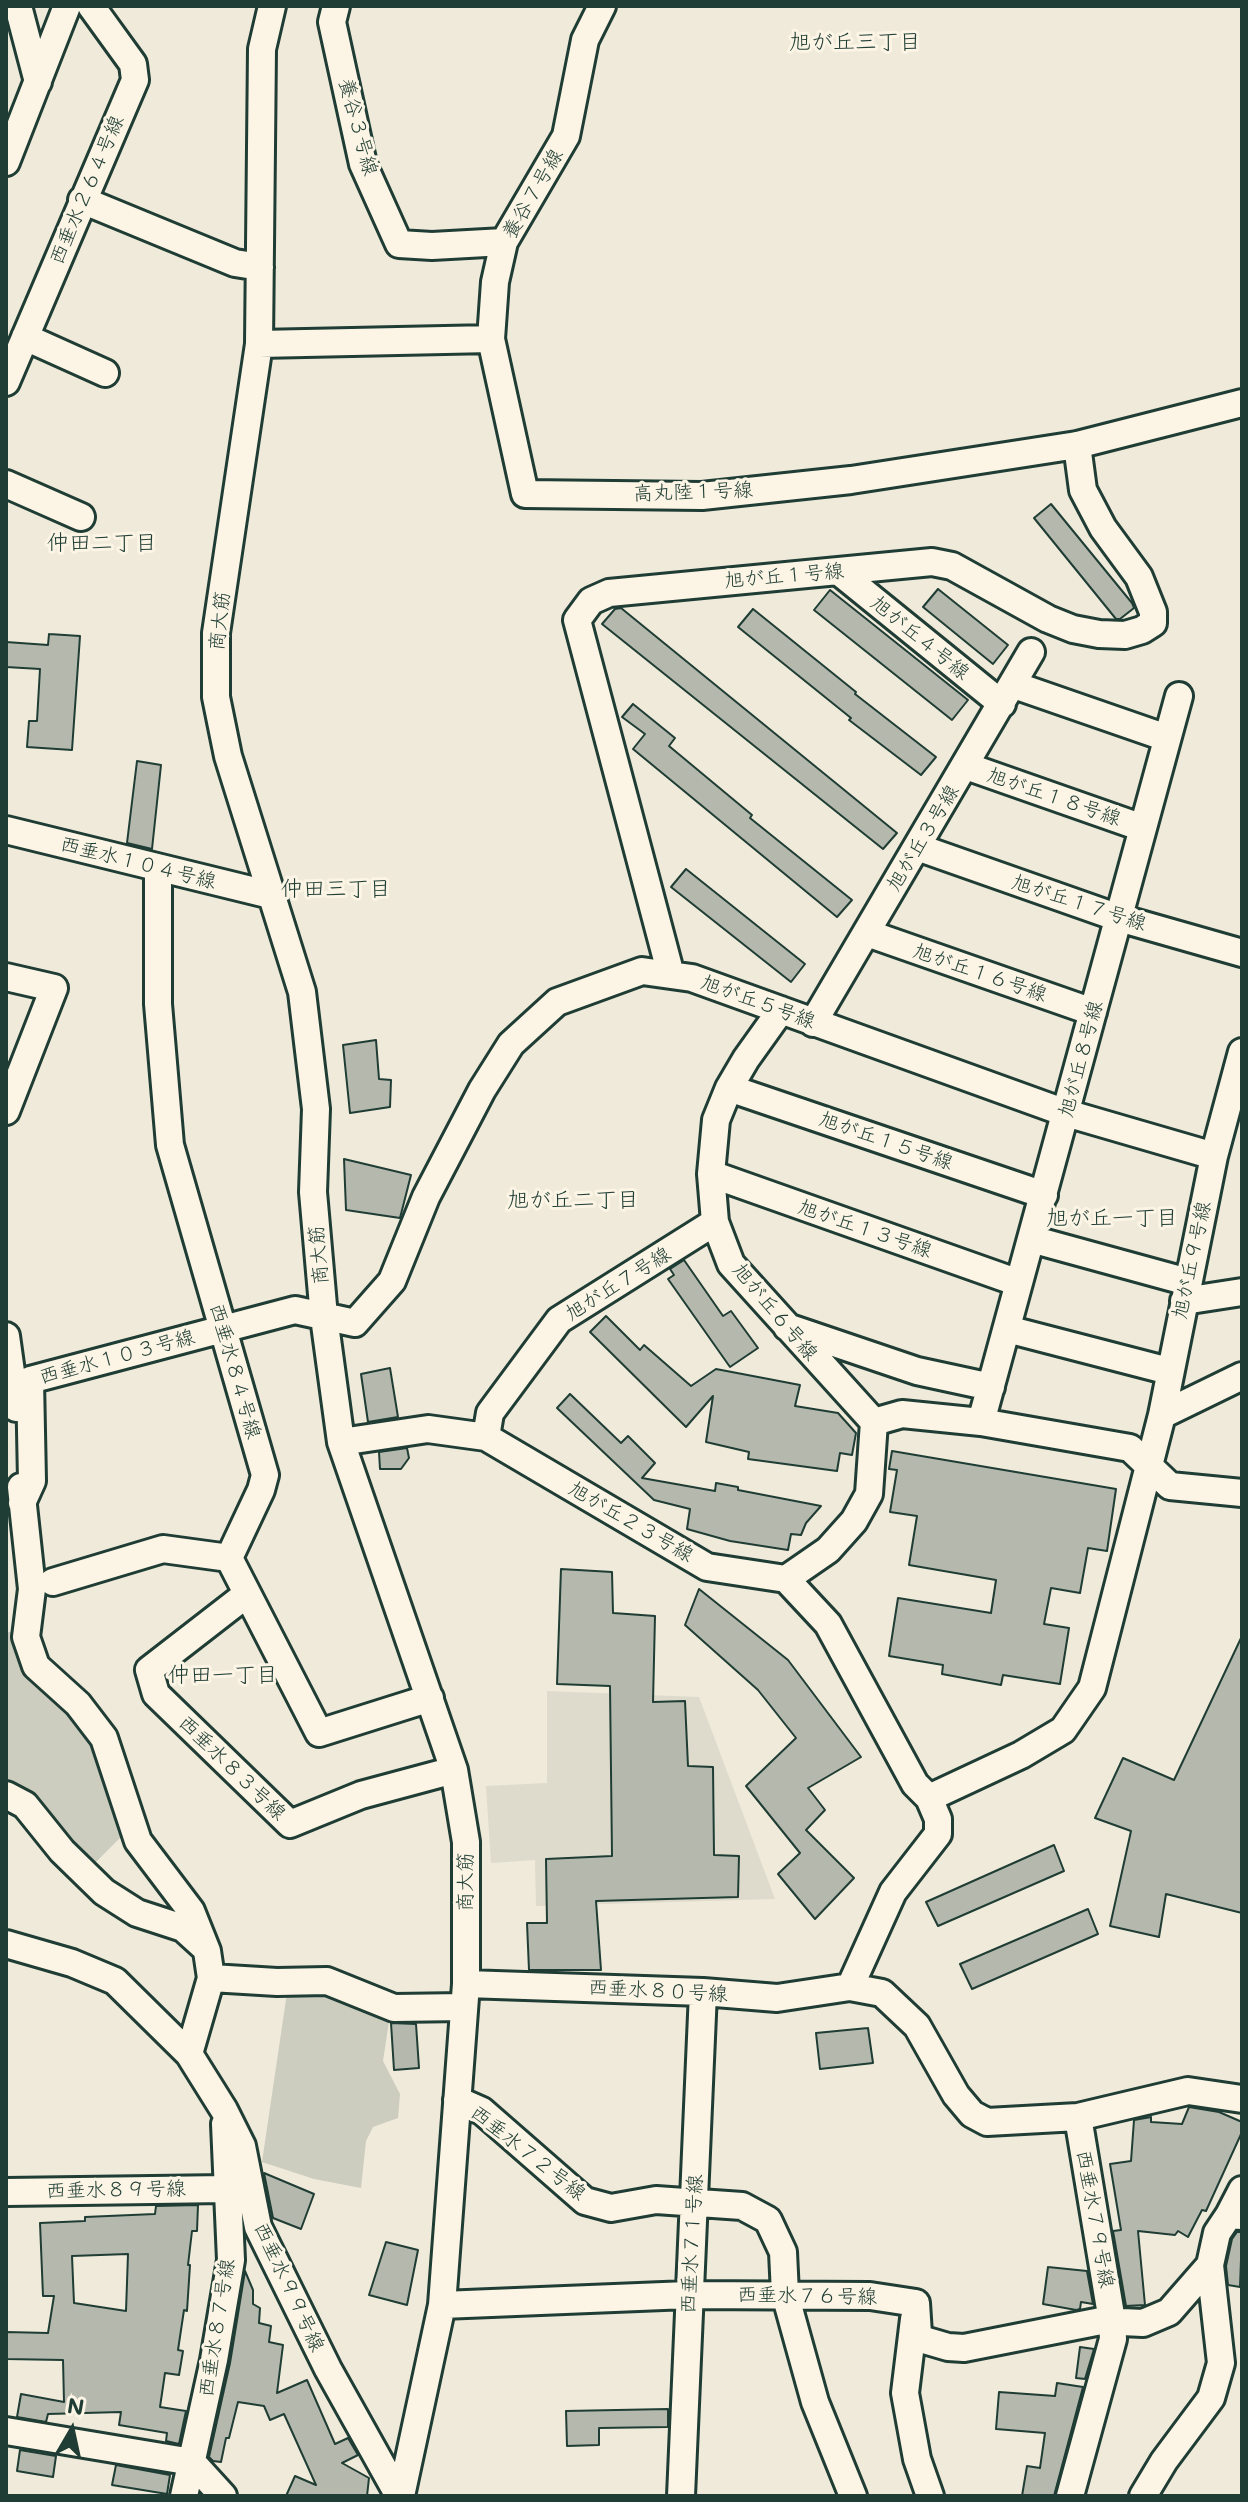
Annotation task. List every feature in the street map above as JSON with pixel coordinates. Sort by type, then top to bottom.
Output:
[{"type":"street","points":[[18,6],[38,82]]},
{"type":"street","points":[[6,162],[67,6]]},
{"type":"street","name":"西垂水２６４号線","points":[[6,382],[135,80],[133,64],[91,6]]},
{"type":"street","name":"商大筋","points":[[272,6],[262,49],[259,344],[216,633],[216,697],[228,756],[302,992],[316,1109],[313,1192],[324,1317],[341,1442],[454,1770],[466,1842],[465,1995],[442,2305],[400,2496]]},
{"type":"street","name":"養谷３号線","points":[[336,6],[332,22],[363,164],[399,244],[432,246],[504,242]]},
{"type":"street","name":"養谷７号線","points":[[491,339],[495,282],[504,242],[566,136],[585,40],[602,6]]},
{"type":"street","points":[[82,200],[235,263],[260,267]]},
{"type":"street","points":[[25,337],[105,373]]},
{"type":"street","points":[[259,344],[491,339]]},
{"type":"street","name":"高丸陸１号線","points":[[491,339],[525,494],[702,496],[851,480],[1077,445],[1242,403]]},
{"type":"street","name":"旭が丘１号線","points":[[671,975],[577,620],[591,601],[609,593],[932,562],[952,566],[1048,619],[1073,629],[1112,635],[1142,630],[1153,623],[1148,596],[1139,577],[1103,528],[1083,490],[1077,445]]},
{"type":"street","points":[[6,484],[81,517]]},
{"type":"street","name":"旭が丘４号線","points":[[838,571],[1008,694],[1167,738]]},
{"type":"street","name":"旭が丘３号線","points":[[813,1023],[1031,652]]},
{"type":"street","name":"旭が丘８号線","points":[[981,1422],[1179,696]]},
{"type":"street","name":"旭が丘１８号線","points":[[966,766],[1143,828]]},
{"type":"street","name":"西垂水１０４号線","points":[[6,830],[271,895]]},
{"type":"street","name":"旭が丘１７号線","points":[[917,847],[1119,918],[1242,953]]},
{"type":"street","name":"西垂水８４号線","points":[[158,868],[158,1004],[170,1145],[265,1475],[229,1558]]},
{"type":"street","name":"旭が丘１６号線","points":[[867,933],[1093,1012]]},
{"type":"street","name":"旭が丘５号線","points":[[324,1317],[355,1323],[392,1281],[426,1197],[482,1090],[511,1044],[557,1002],[642,971],[692,978],[1066,1113],[1214,1156]]},
{"type":"street","points":[[6,977],[54,988],[6,1111]]},
{"type":"street","name":"旭が丘６号線","points":[[781,1010],[729,1088],[716,1120],[711,1174],[715,1222],[731,1264],[874,1422]]},
{"type":"street","name":"旭が丘９号線","points":[[929,1798],[1021,1755],[1063,1730],[1092,1688],[1162,1415],[1214,1156],[1242,1052]]},
{"type":"street","name":"旭が丘１５号線","points":[[729,1088],[1044,1195]]},
{"type":"street","name":"旭が丘１３号線","points":[[711,1174],[1019,1283]]},
{"type":"street","name":"旭が丘７号線","points":[[486,1437],[490,1413],[559,1320],[715,1222]]},
{"type":"street","points":[[1031,1239],[1186,1292],[1242,1292]]},
{"type":"street","name":"西垂水１０３号線","points":[[22,1503],[32,1481],[30,1380],[295,1310],[324,1317]]},
{"type":"street","points":[[785,1326],[917,1371],[991,1387]]},
{"type":"street","points":[[1007,1329],[1169,1371]]},
{"type":"street","points":[[6,1336],[18,1428],[22,1503],[32,1589],[26,1637],[36,1666],[78,1704],[104,1738],[138,1841],[191,1911],[207,1951],[211,1978],[189,2054]]},
{"type":"street","points":[[1162,1415],[1242,1376]]},
{"type":"street","points":[[1242,1493],[1170,1486],[1130,1448],[981,1422],[902,1414],[874,1422],[869,1494],[854,1521],[828,1550],[786,1579],[828,1624],[915,1784],[929,1798],[938,1819],[938,1834],[893,1892],[850,1987],[882,1993],[917,2026],[956,2095],[972,2114],[987,2122],[1078,2117],[1188,2091],[1242,2099]]},
{"type":"street","points":[[341,1442],[428,1429],[486,1437]]},
{"type":"street","name":"旭が丘２３号線","points":[[486,1437],[707,1567],[786,1579]]},
{"type":"street","points":[[53,1582],[163,1549],[229,1558],[319,1733],[430,1698]]},
{"type":"street","name":"西垂水８３号線","points":[[247,1594],[149,1670],[156,1694],[290,1824],[361,1795],[454,1770]]},
{"type":"street","points":[[6,1795],[25,1805],[62,1851],[104,1892],[137,1913],[183,1928],[207,1951]]},
{"type":"street","name":"西垂水９９号線","points":[[6,1944],[72,1963],[115,1981],[189,2054],[242,2146],[258,2227],[328,2369],[400,2496]]},
{"type":"street","name":"西垂水８０号線","points":[[211,1978],[327,1981],[394,2008],[465,1995],[703,1992],[777,1998],[850,1987]]},
{"type":"street","name":"西垂水７１号線","points":[[681,2496],[703,1992]]},
{"type":"street","name":"西垂水７２号線","points":[[457,2100],[482,2111],[585,2201],[611,2208],[656,2200],[742,2206],[768,2220],[783,2252],[785,2294],[815,2402],[853,2496]]},
{"type":"street","name":"西垂水８７号線","points":[[184,2496],[214,2360],[231,2260],[224,2110]]},
{"type":"street","name":"西垂水７９号線","points":[[1070,2496],[1113,2339],[1078,2117]]},
{"type":"street","name":"西垂水８９号線","points":[[6,2192],[226,2189]]},
{"type":"street","points":[[1143,2496],[1164,2461],[1211,2398],[1221,2363],[1210,2265],[1217,2233],[1235,2215],[1242,2190]]},
{"type":"street","points":[[916,2303],[918,2334],[924,2340],[964,2348],[1101,2321],[1143,2323],[1169,2312],[1210,2265]]},
{"type":"street","name":"西垂水７６号線","points":[[442,2305],[785,2294],[870,2296],[916,2303]]},
{"type":"street","points":[[916,2303],[905,2393],[917,2459],[930,2496]]},
{"type":"street","points":[[6,2431],[192,2462],[223,2496]]},
{"type":"shaded area","points":[[6,1632],[15,1632],[18,1657],[41,1689],[90,1726],[125,1833],[89,1869],[6,1787]]},
{"type":"shaded area","points":[[547,1691],[699,1697],[775,1899],[536,1906],[535,1860],[491,1863],[486,1786],[547,1783]]},
{"type":"shaded area","points":[[288,1986],[344,1995],[390,2015],[383,2061],[400,2094],[398,2118],[373,2127],[366,2141],[361,2188],[314,2179],[262,2162]]},
{"type":"building","points":[[1051,504],[1132,603],[1134,608],[1120,619],[1116,619],[1034,518]]},
{"type":"building","points":[[938,589],[1008,645],[993,664],[923,607]]},
{"type":"building","points":[[830,590],[968,700],[952,720],[814,610]]},
{"type":"building","points":[[621,608],[897,833],[883,849],[602,624],[615,609]]},
{"type":"building","points":[[753,609],[936,757],[921,775],[849,720],[851,718],[738,627]]},
{"type":"building","points":[[49,634],[80,636],[72,750],[27,747],[29,721],[37,721],[40,669],[6,667],[6,642],[48,645]]},
{"type":"building","points":[[633,704],[675,738],[669,746],[752,815],[750,818],[852,900],[837,917],[633,749],[645,734],[622,717]]},
{"type":"building","points":[[137,761],[161,765],[152,849],[127,843]]},
{"type":"building","points":[[686,869],[805,964],[791,982],[671,887]]},
{"type":"building","points":[[376,1040],[379,1079],[391,1080],[390,1107],[350,1113],[343,1045]]},
{"type":"building","points":[[344,1159],[411,1175],[400,1218],[346,1210]]},
{"type":"building","points":[[684,1260],[723,1316],[731,1311],[758,1348],[730,1367],[668,1279],[674,1275],[670,1269]]},
{"type":"building","points":[[606,1316],[640,1350],[644,1345],[691,1386],[716,1369],[800,1385],[795,1406],[838,1413],[856,1433],[852,1455],[840,1453],[837,1471],[748,1459],[749,1452],[706,1442],[713,1396],[686,1427],[590,1332]]},
{"type":"building","points":[[390,1368],[398,1417],[368,1422],[361,1374]]},
{"type":"building","points":[[570,1394],[621,1443],[628,1436],[655,1463],[642,1478],[715,1491],[716,1483],[821,1506],[806,1523],[801,1535],[791,1534],[788,1550],[730,1541],[687,1529],[690,1509],[654,1500],[557,1408]]},
{"type":"building","points":[[407,1448],[409,1458],[401,1469],[380,1469],[379,1452]]},
{"type":"building","points":[[892,1451],[1116,1489],[1107,1551],[1088,1548],[1080,1593],[1051,1588],[1044,1624],[1069,1628],[1060,1684],[1003,1675],[1001,1685],[942,1674],[943,1665],[889,1656],[898,1598],[991,1613],[996,1580],[909,1565],[917,1516],[890,1512],[897,1470],[889,1469]]},
{"type":"building","points":[[561,1569],[612,1572],[613,1613],[655,1616],[653,1702],[685,1701],[688,1766],[713,1767],[714,1855],[739,1856],[738,1897],[596,1901],[601,1970],[529,1970],[527,1923],[547,1923],[546,1859],[612,1856],[610,1686],[557,1684]]},
{"type":"building","points":[[699,1589],[788,1660],[861,1757],[808,1788],[825,1810],[806,1830],[854,1878],[815,1919],[778,1874],[800,1853],[746,1786],[796,1738],[758,1690],[685,1625]]},
{"type":"building","points":[[1242,1636],[1242,1913],[1166,1894],[1159,1937],[1110,1926],[1131,1831],[1095,1818],[1123,1758],[1174,1780]]},
{"type":"building","points":[[1054,1845],[1064,1871],[938,1926],[926,1902]]},
{"type":"building","points":[[1088,1909],[1098,1934],[972,1989],[960,1964]]},
{"type":"building","points":[[391,2023],[416,2024],[419,2068],[394,2070]]},
{"type":"building","points":[[868,2028],[873,2063],[820,2069],[816,2033]]},
{"type":"building","points":[[1189,2107],[1219,2112],[1242,2122],[1242,2132],[1206,2211],[1202,2210],[1188,2237],[1178,2231],[1175,2235],[1138,2231],[1145,2305],[1126,2306],[1113,2231],[1121,2230],[1110,2164],[1131,2161],[1134,2120],[1151,2117],[1151,2122],[1182,2124]]},
{"type":"building","points":[[264,2173],[314,2194],[301,2229],[273,2218]]},
{"type":"building","points":[[198,2205],[197,2231],[192,2231],[188,2265],[187,2311],[184,2310],[178,2350],[183,2351],[179,2375],[165,2373],[160,2407],[186,2411],[179,2444],[166,2441],[167,2433],[119,2425],[121,2412],[48,2414],[46,2422],[17,2417],[21,2394],[64,2402],[63,2360],[6,2359],[6,2332],[48,2333],[54,2296],[43,2296],[40,2223],[85,2221],[85,2217],[155,2214],[156,2206]],"holes":[[[128,2254],[126,2311],[74,2303],[72,2256]]]},
{"type":"building","points":[[1237,2232],[1242,2232],[1240,2287],[1228,2285],[1226,2266],[1232,2239]]},
{"type":"building","points":[[386,2242],[418,2250],[407,2305],[369,2295]]},
{"type":"building","points":[[1048,2267],[1087,2271],[1093,2304],[1081,2302],[1080,2309],[1076,2310],[1043,2304]]},
{"type":"building","points":[[245,2271],[253,2290],[253,2304],[260,2308],[259,2323],[271,2326],[269,2342],[283,2345],[277,2393],[307,2380],[335,2444],[348,2438],[358,2455],[342,2463],[369,2478],[367,2496],[286,2496],[295,2476],[316,2485],[284,2414],[270,2420],[264,2406],[238,2402],[221,2462],[209,2457],[230,2363]]},
{"type":"building","points":[[1080,2347],[1094,2349],[1085,2379],[1076,2378]]},
{"type":"building","points":[[1057,2383],[1083,2387],[1054,2496],[1022,2496],[1027,2466],[1040,2468],[1045,2433],[996,2429],[999,2392],[1055,2396]]},
{"type":"building","points":[[668,2409],[668,2427],[599,2428],[599,2445],[567,2446],[566,2411]]},
{"type":"building","points":[[20,2450],[56,2456],[53,2477],[17,2471]]},
{"type":"building","points":[[116,2465],[170,2475],[167,2494],[112,2485]]},
{"type":"district","name":"旭が丘三丁目","points":[[855,42]]},
{"type":"district","name":"仲田二丁目","points":[[102,543]]},
{"type":"district","name":"仲田三丁目","points":[[336,889]]},
{"type":"district","name":"旭が丘二丁目","points":[[573,1200]]},
{"type":"district","name":"旭が丘一丁目","points":[[1112,1218]]},
{"type":"district","name":"仲田一丁目","points":[[223,1675]]}]
